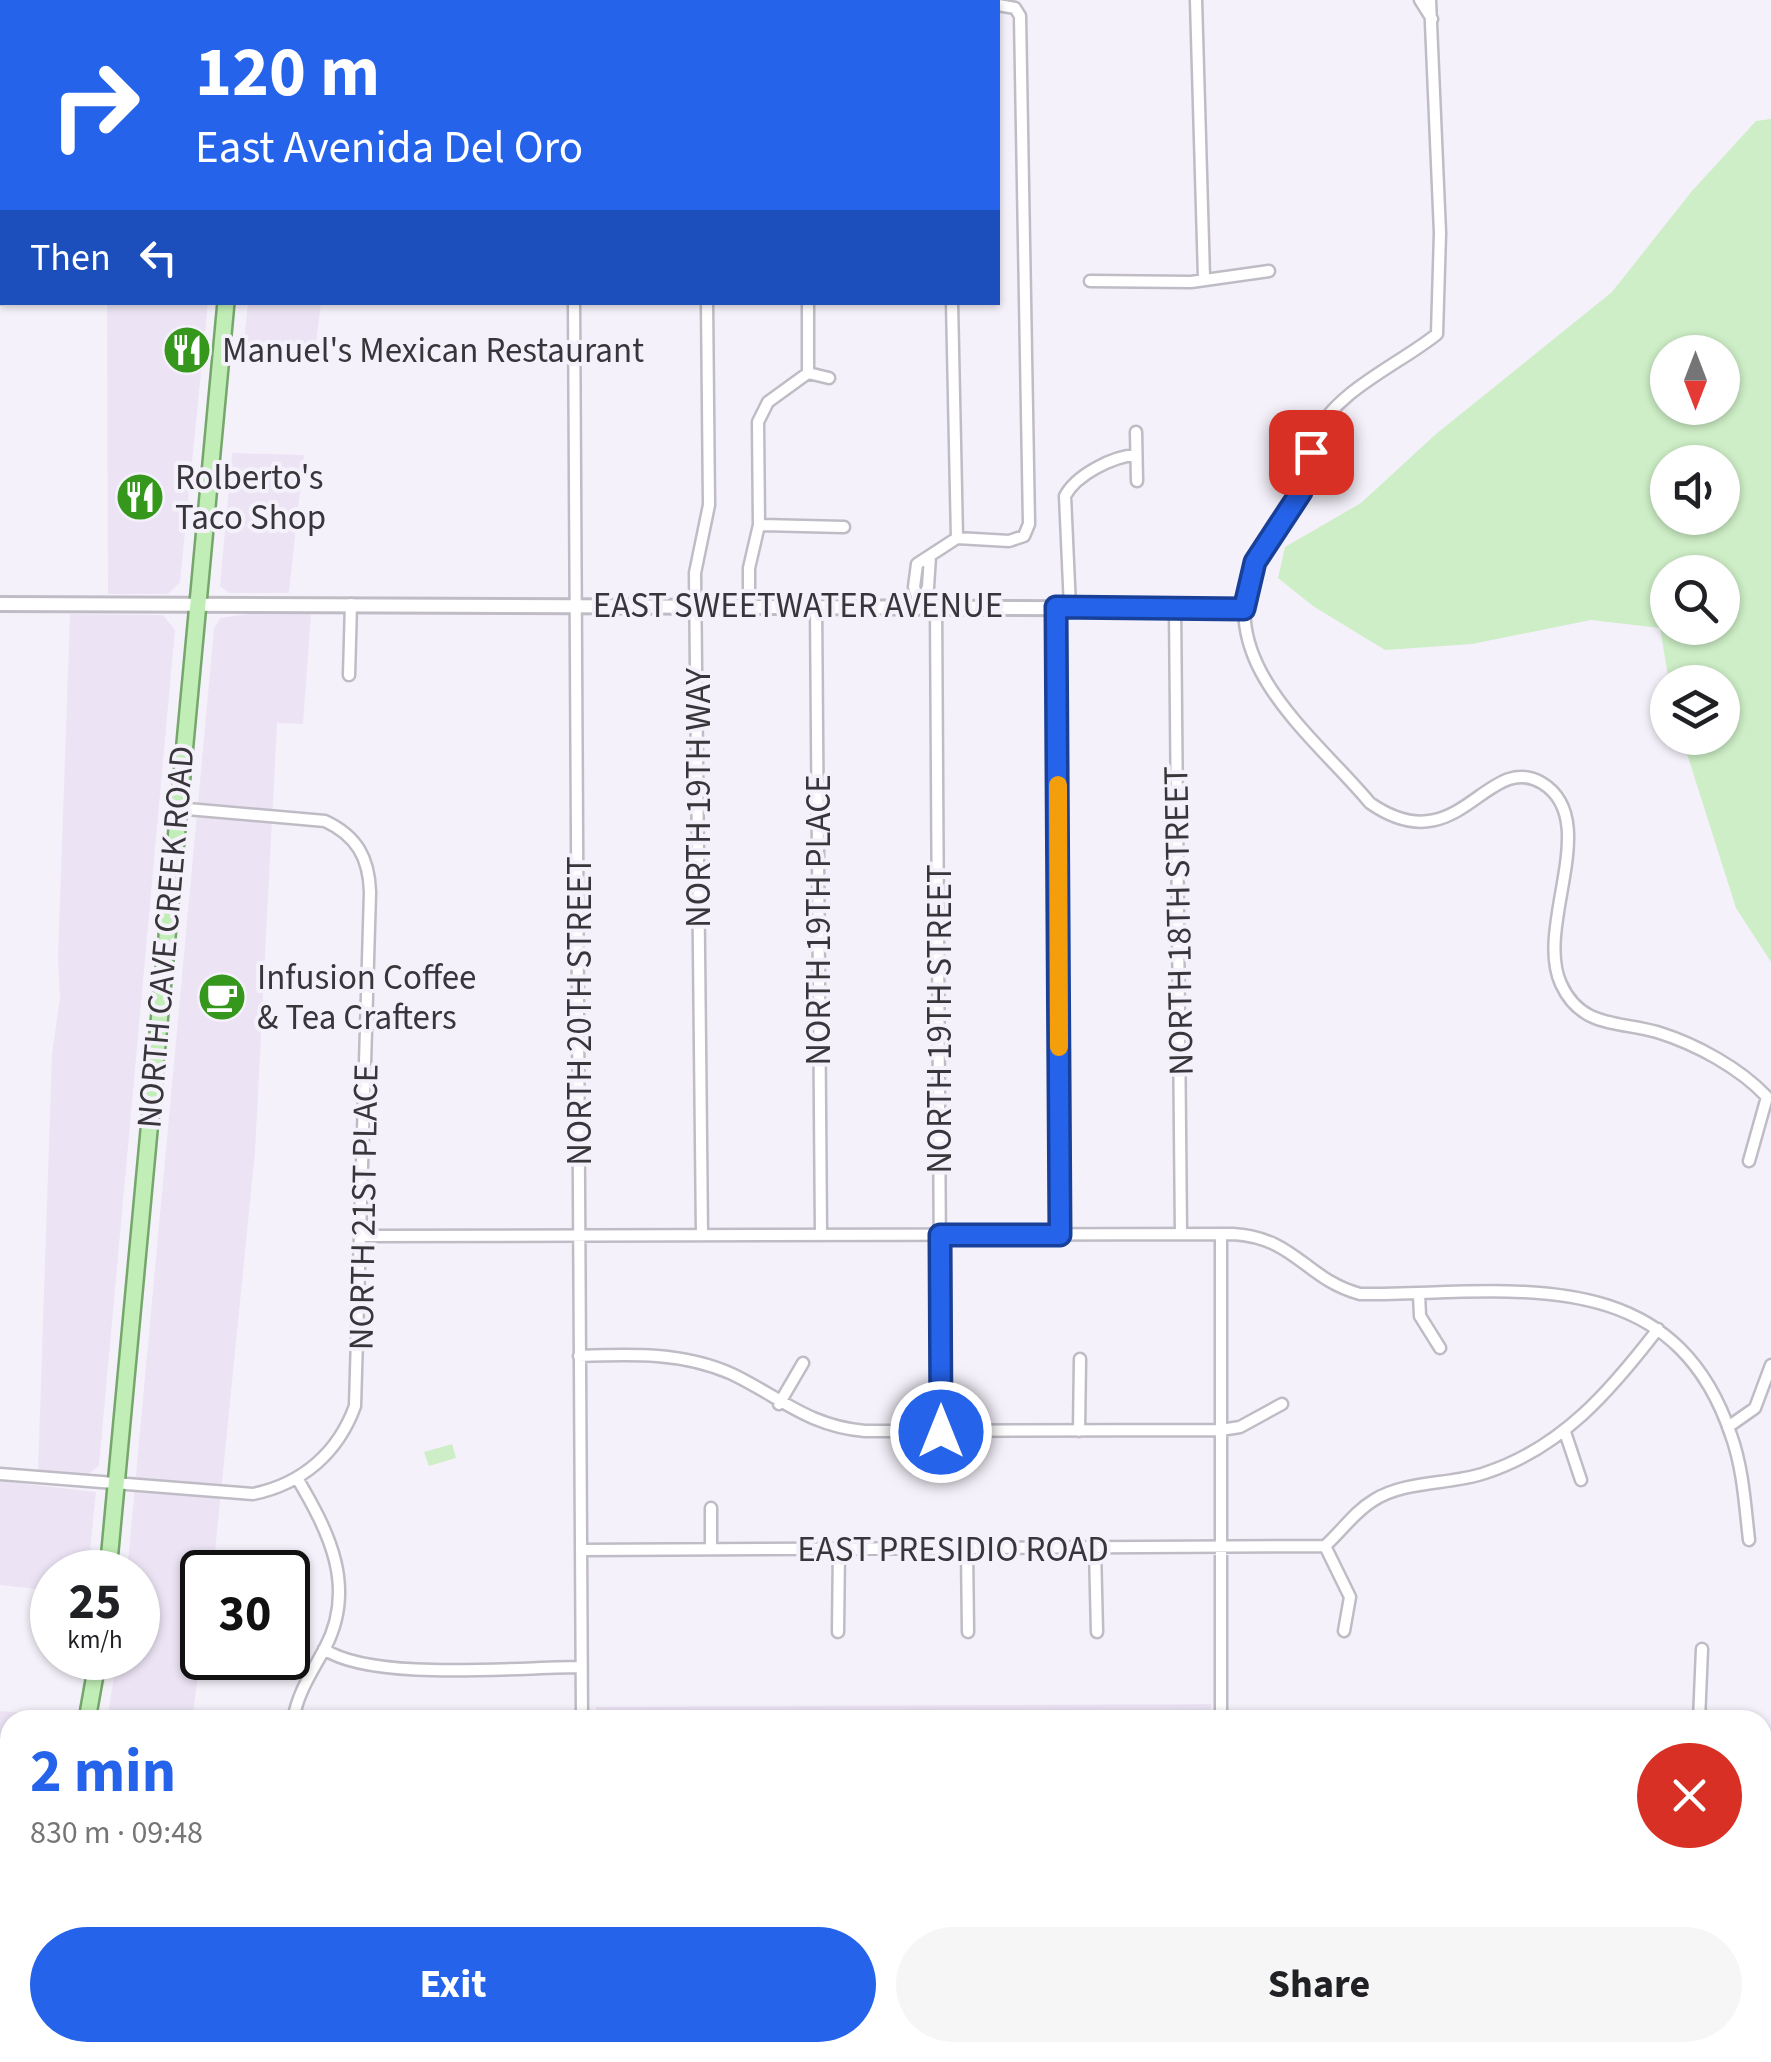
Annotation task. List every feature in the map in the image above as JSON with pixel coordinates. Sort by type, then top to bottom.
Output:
[{"type":"main road","name":"NORTH CAVE CREEK ROAD","points":[[110,1550],[226,305]]},
{"type":"main road","points":[[89,1710],[94,1680]]},
{"type":"street","points":[[1196,0],[1204,278]]},
{"type":"street","points":[[1420,0],[1432,20]]},
{"type":"street","points":[[1430,0],[1440,233],[1437,334],[1328,414],[1315,436],[1301,492],[1255,562],[1244,609],[1250,656],[1268,687],[1370,803],[1390,816],[1415,822],[1450,818],[1492,784],[1516,778],[1538,780],[1558,795],[1569,817],[1553,951],[1567,995],[1592,1019],[1659,1033],[1747,1075],[1767,1098],[1750,1161]]},
{"type":"street","points":[[920,606],[916,564],[957,538],[1008,541],[1028,533],[1020,16],[1015,8],[1000,5]]},
{"type":"street","points":[[1090,281],[1204,278],[1269,271]]},
{"type":"street","name":"NORTH 20TH STREET","points":[[574,305],[582,1710]]},
{"type":"street","name":"NORTH 19TH WAY","points":[[702,1235],[696,605],[698,548],[708,505],[706,305]]},
{"type":"street","points":[[808,305],[808,373]]},
{"type":"street","points":[[952,305],[957,538]]},
{"type":"street","points":[[749,604],[749,568],[759,525],[758,422],[768,402],[808,373],[829,378]]},
{"type":"street","points":[[1136,432],[1137,481]]},
{"type":"street","points":[[1060,1235],[1065,496],[1071,484],[1122,456],[1136,454]]},
{"type":"street","points":[[759,525],[844,526]]},
{"type":"street","name":"EAST SWEETWATER AVENUE","points":[[0,604],[749,604],[1244,609]]},
{"type":"street","points":[[349,675],[351,604]]},
{"type":"street","name":"NORTH 19TH PLACE","points":[[816,605],[820,1235]]},
{"type":"street","name":"NORTH 19TH STREET","points":[[936,606],[941,1432]]},
{"type":"street","name":"NORTH 18TH STREET","points":[[1175,608],[1181,1234]]},
{"type":"street","name":"NORTH 21ST PLACE","points":[[176,808],[325,821],[340,828],[365,856],[370,892],[355,1406],[338,1440],[320,1462],[298,1478]]},
{"type":"street","points":[[362,1236],[1221,1234],[1275,1241],[1324,1281],[1360,1294],[1586,1297],[1628,1311],[1658,1329],[1700,1374],[1728,1427],[1749,1540]]},
{"type":"street","points":[[1221,1234],[1221,1710]]},
{"type":"street","points":[[1419,1294],[1420,1316],[1440,1348]]},
{"type":"street","points":[[1344,1631],[1350,1597],[1325,1546],[1357,1512],[1384,1494],[1486,1473],[1564,1432],[1608,1392],[1658,1329]]},
{"type":"street","points":[[579,1356],[688,1359],[735,1376],[779,1404],[835,1427],[941,1432],[1221,1430],[1240,1427],[1282,1404]]},
{"type":"street","points":[[1079,1431],[1080,1359]]},
{"type":"street","points":[[779,1404],[803,1362]]},
{"type":"street","points":[[1728,1427],[1755,1408],[1771,1365]]},
{"type":"street","points":[[1564,1432],[1581,1480]]},
{"type":"street","points":[[0,1474],[253,1494],[298,1478],[338,1562],[339,1604],[296,1710]]},
{"type":"street","points":[[711,1508],[711,1549]]},
{"type":"street","name":"EAST PRESIDIO ROAD","points":[[581,1550],[1325,1546]]},
{"type":"street","points":[[967,1548],[968,1632]]},
{"type":"street","points":[[838,1632],[839,1549]]},
{"type":"street","points":[[1095,1549],[1097,1632]]},
{"type":"street","points":[[324,1648],[356,1663],[388,1667],[581,1667]]},
{"type":"street","points":[[1699,1710],[1702,1649]]},
{"type":"shaded area","points":[[107,305],[208,305],[180,582],[168,594],[108,594]]},
{"type":"shaded area","points":[[248,305],[321,305],[314,360],[242,357]]},
{"type":"shaded area","points":[[232,453],[304,455],[289,593],[229,593],[220,586]]},
{"type":"shaded area","points":[[70,614],[163,615],[175,630],[99,1466],[88,1474],[38,1471],[52,1054],[60,997],[58,957]]},
{"type":"shaded area","points":[[311,614],[303,724],[277,723],[255,1152],[215,1550],[180,1550],[180,1680],[197,1680],[193,1710],[109,1710],[113,1680],[160,1680],[160,1550],[129,1550],[214,629],[220,618]]},
{"type":"shaded area","points":[[0,1481],[96,1492],[90,1550],[30,1550],[30,1588],[0,1585]]},
{"type":"shaded area","points":[[1211,1704],[1211,1710],[596,1710],[596,1707]]},
{"type":"green space","points":[[1771,119],[1771,962],[1736,908],[1687,755],[1740,755],[1740,665],[1666,665],[1663,645],[1740,645],[1740,555],[1650,555],[1650,627],[1591,620],[1472,644],[1385,650],[1313,606],[1278,578],[1285,547],[1361,503],[1436,434],[1612,292],[1692,191],[1756,121]]},
{"type":"green space","points":[[452,1444],[456,1458],[429,1466],[424,1452]]},
{"type":"slow traffic","points":[[1058,785],[1059,1047]]},
{"type":"place","name":"Manuel's Mexican Restaurant","points":[[187,350]]},
{"type":"place","name":"Rolberto's Taco Shop","points":[[140,497]]},
{"type":"place","name":"Infusion Coffee & Tea Crafters","points":[[222,997]]},
{"type":"route","points":[[941,1432],[940,1235],[1060,1235],[1056,607],[1244,609],[1255,562],[1291,513],[1311,452]]}]
